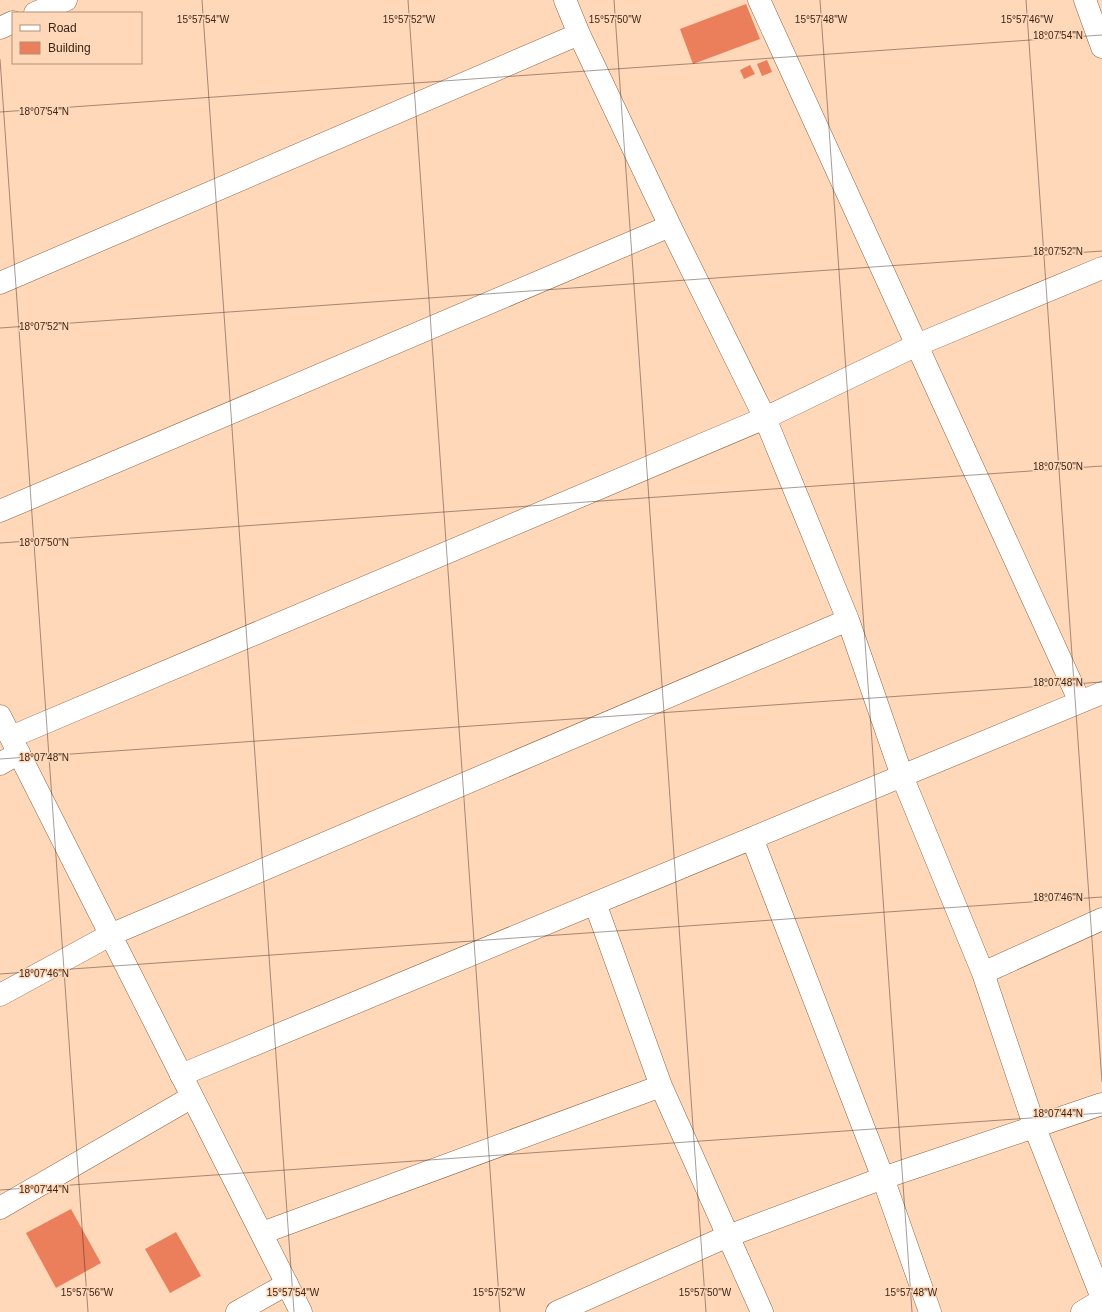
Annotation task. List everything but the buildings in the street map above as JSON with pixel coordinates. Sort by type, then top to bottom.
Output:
[{"type":"street","points":[[37,12],[66,0]]},
{"type":"street","points":[[565,0],[579,34],[670,226],[765,418],[848,620],[902,776],[983,973],[1035,1128],[1102,1299],[1082,1312]]},
{"type":"street","points":[[759,0],[1080,702]]},
{"type":"street","points":[[1085,0],[1102,46]]},
{"type":"street","points":[[0,28],[12,22]]},
{"type":"street","points":[[0,283],[579,34]]},
{"type":"street","points":[[0,511],[670,226]]},
{"type":"street","points":[[0,764],[15,745],[765,418],[917,345],[1102,268]]},
{"type":"street","points":[[0,995],[110,935],[848,620]]},
{"type":"street","points":[[181,1075],[1102,693]]},
{"type":"street","points":[[0,716],[301,1312]]},
{"type":"street","points":[[752,838],[883,1178],[930,1312]]},
{"type":"street","points":[[594,903],[662,1086],[762,1312]]},
{"type":"street","points":[[983,973],[1102,919]]},
{"type":"street","points":[[262,1234],[662,1086]]},
{"type":"street","points":[[0,1208],[192,1097]]},
{"type":"street","points":[[557,1312],[728,1236],[883,1178],[1035,1128],[1102,1104]]},
{"type":"street","points":[[237,1312],[287,1284]]}]
